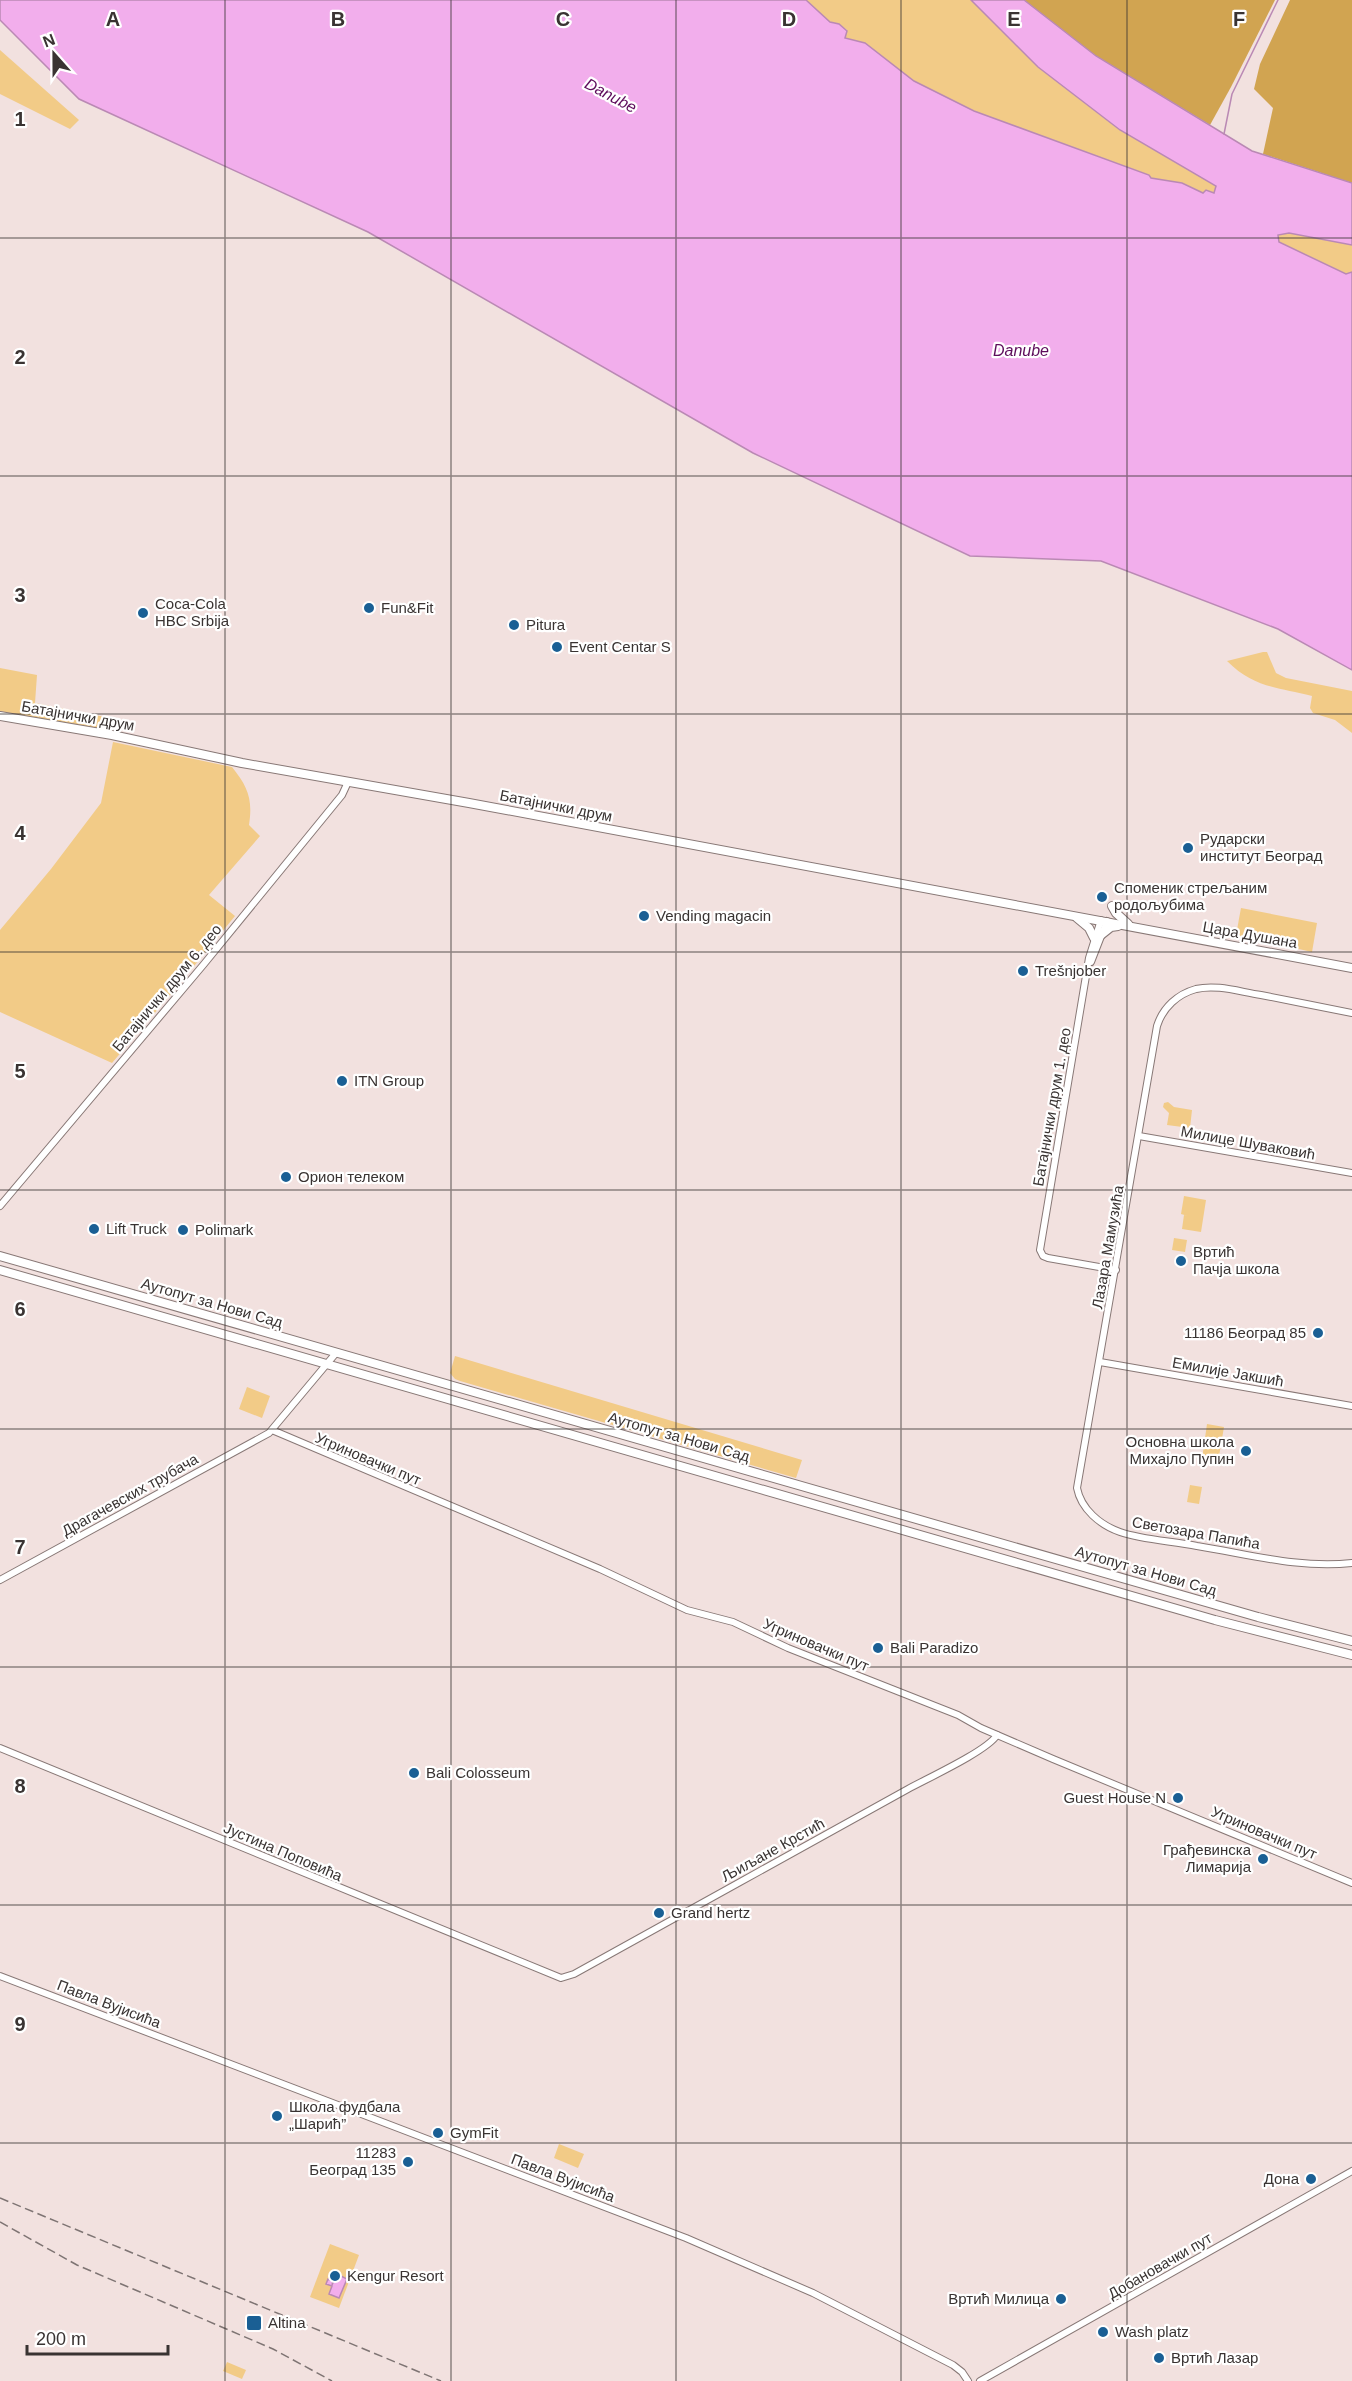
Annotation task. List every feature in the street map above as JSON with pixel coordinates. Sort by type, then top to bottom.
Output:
[{"type":"main road","name":"Батајнички друм","points":[[0,716],[242,763],[1104,921]]},
{"type":"main road","points":[[94,733],[112,726]]},
{"type":"main road","points":[[1112,906],[1116,914],[1129,925]]},
{"type":"main road","points":[[1073,915],[1097,937],[1111,927],[1129,925]]},
{"type":"main road","name":"Цара Душана","points":[[1104,921],[1352,968]]},
{"type":"main road","name":"Аутопут за Нови Сад","points":[[0,1256],[1246,1614],[1350,1640]]},
{"type":"main road","name":"Аутопут за Нови Сад","points":[[0,1270],[1204,1617],[1352,1655]]},
{"type":"street","name":"Батајнички друм 6. део","points":[[0,1206],[255,901],[342,795],[348,782]]},
{"type":"street","name":"Батајнички друм 1. део","points":[[1104,921],[1088,968],[1040,1250],[1042,1255],[1048,1258],[1116,1270]]},
{"type":"street","name":"Лазара Мамузића","points":[[1100,1362],[1157,1026],[1164,1011],[1180,996],[1198,989],[1222,989],[1352,1013]]},
{"type":"street","name":"Милице Шуваковић","points":[[1139,1136],[1352,1173]]},
{"type":"street","points":[[272,1430],[336,1353]]},
{"type":"street","name":"Емилије Јакшић","points":[[1100,1362],[1352,1406]]},
{"type":"street","name":"Светозара Папића","points":[[1100,1362],[1078,1483],[1081,1502],[1094,1516],[1123,1533],[1290,1562],[1322,1566],[1352,1563]]},
{"type":"street","name":"Драгачевских трубача","points":[[0,1580],[272,1430]]},
{"type":"street","name":"Угриновачки пут","points":[[272,1430],[600,1569],[687,1610],[733,1622],[797,1651],[962,1717],[997,1735],[1352,1883]]},
{"type":"street","name":"Љиљане Крстић","points":[[558,1978],[574,1974],[878,1806],[983,1747],[997,1735]]},
{"type":"street","name":"Јустина Поповића","points":[[0,1748],[558,1978]]},
{"type":"street","name":"Павла Вујисића","points":[[0,1976],[686,2238],[813,2293],[943,2359],[960,2370],[968,2381]]},
{"type":"street","name":"Добановачки пут","points":[[980,2381],[1352,2172]]},
{"type":"shaded area","points":[[806,0],[971,0],[1038,67],[1120,130],[1217,186],[1214,193],[1203,193],[1182,183],[1150,178],[1149,175],[974,111],[914,81],[865,43],[845,38],[847,30],[839,24],[830,22]]},
{"type":"shaded area","points":[[1024,0],[1275,0],[1210,125],[1096,56]]},
{"type":"shaded area","points":[[1290,0],[1352,0],[1352,183],[1263,154],[1273,108],[1254,89],[1260,64]]},
{"type":"shaded area","points":[[0,50],[79,120],[70,129],[0,94]]},
{"type":"shaded area","points":[[1289,233],[1352,245],[1352,272],[1346,274],[1279,242],[1278,235]]},
{"type":"shaded area","points":[[1267,652],[1276,673],[1286,678],[1352,691],[1352,733],[1335,720],[1313,713],[1310,708],[1312,696],[1257,682],[1227,661]]},
{"type":"shaded area","points":[[0,668],[37,675],[35,703],[110,718],[109,724],[93,730],[0,711]]},
{"type":"shaded area","points":[[113,742],[232,767],[242,781],[250,800],[249,825],[260,836],[209,895],[235,916],[190,971],[177,972],[164,987],[171,994],[112,1063],[0,1012],[0,930],[51,869],[101,803]]},
{"type":"shaded area","points":[[1241,908],[1317,923],[1312,952],[1236,935]]},
{"type":"shaded area","points":[[1168,1102],[1174,1107],[1192,1110],[1190,1128],[1167,1125],[1169,1113],[1163,1107],[1164,1103]]},
{"type":"shaded area","points":[[1184,1196],[1206,1200],[1201,1232],[1182,1229],[1184,1215],[1188,1216],[1181,1214]]},
{"type":"shaded area","points":[[1174,1238],[1187,1240],[1185,1252],[1172,1250]]},
{"type":"shaded area","points":[[455,1356],[802,1460],[796,1478],[460,1381],[450,1373]]},
{"type":"shaded area","points":[[247,1387],[270,1396],[262,1418],[239,1409]]},
{"type":"shaded area","points":[[1207,1424],[1224,1427],[1218,1462],[1202,1459]]},
{"type":"shaded area","points":[[1190,1485],[1202,1487],[1199,1504],[1187,1502]]},
{"type":"shaded area","points":[[559,2144],[584,2154],[578,2168],[554,2158]]},
{"type":"shaded area","name":"Kengur Resort","points":[[330,2244],[359,2255],[339,2308],[310,2297]]},
{"type":"shaded area","points":[[227,2362],[246,2370],[242,2379],[223,2371]]},
{"type":"water","name":"Danube","points":[[0,0],[806,0],[830,22],[839,24],[847,31],[845,38],[865,43],[914,81],[974,111],[1149,175],[1151,178],[1182,183],[1203,193],[1206,190],[1214,193],[1216,186],[1120,130],[1038,67],[971,0],[1024,0],[1096,56],[1252,151],[1352,183],[1352,245],[1289,233],[1278,235],[1279,242],[1346,274],[1352,272],[1352,670],[1278,629],[1101,561],[970,556],[753,453],[368,232],[79,99],[0,20]]},
{"type":"water","points":[[337,2274],[347,2279],[339,2298],[329,2294],[332,2286],[326,2284],[328,2279],[333,2281],[332,2285]]},
{"type":"waterway","points":[[1224,134],[1232,94],[1278,0]]},
{"type":"railway","points":[[0,2198],[441,2381]]},
{"type":"railway","points":[[0,2222],[77,2265],[273,2349],[332,2381]]},
{"type":"place","name":"Fun&Fit","points":[[369,608]]},
{"type":"place","name":"Coca-Cola HBC Srbija","points":[[143,613]]},
{"type":"place","name":"Pitura","points":[[514,625]]},
{"type":"place","name":"Event Centar S","points":[[557,647]]},
{"type":"place","name":"Рударски институт Београд","points":[[1188,848]]},
{"type":"place","name":"Споменик стрељаним родољубима","points":[[1102,897]]},
{"type":"place","name":"Vending magacin","points":[[644,916]]},
{"type":"place","name":"Trešnjober","points":[[1023,971]]},
{"type":"place","name":"ITN Group","points":[[342,1081]]},
{"type":"place","name":"Орион телеком","points":[[286,1177]]},
{"type":"place","name":"Lift Truck","points":[[94,1229]]},
{"type":"place","name":"Polimark","points":[[183,1230]]},
{"type":"place","name":"Вртић Пачја школа","points":[[1181,1261]]},
{"type":"place","name":"11186 Београд 85","points":[[1318,1333]]},
{"type":"place","name":"Основна школа Михајло Пупин","points":[[1246,1451]]},
{"type":"place","name":"Bali Paradizo","points":[[878,1648]]},
{"type":"place","name":"Bali Colosseum","points":[[414,1773]]},
{"type":"place","name":"Guest House N","points":[[1178,1798]]},
{"type":"place","name":"Грађевинска Лимарија","points":[[1263,1859]]},
{"type":"place","name":"Grand hertz","points":[[659,1913]]},
{"type":"place","name":"Школа фудбала „Шарић”","points":[[277,2116]]},
{"type":"place","name":"GymFit","points":[[438,2133]]},
{"type":"place","name":"11283 Београд 135","points":[[408,2162]]},
{"type":"place","name":"Дона","points":[[1311,2179]]},
{"type":"place","name":"Kengur Resort","points":[[335,2276]]},
{"type":"place","name":"Вртић Милица","points":[[1061,2299]]},
{"type":"place","name":"Altina","points":[[254,2323]]},
{"type":"place","name":"Wash platz","points":[[1103,2332]]},
{"type":"place","name":"Вртић Лазар","points":[[1159,2358]]}]
